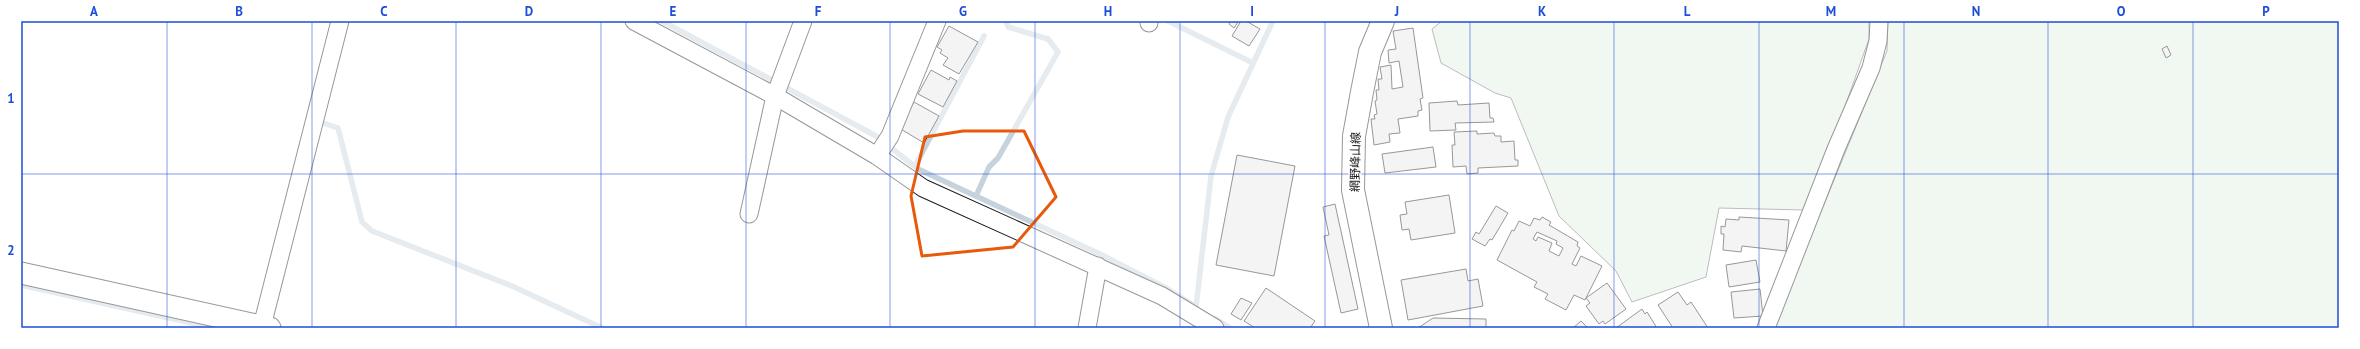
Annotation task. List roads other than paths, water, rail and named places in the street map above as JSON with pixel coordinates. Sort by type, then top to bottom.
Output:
[{"type":"main road","name":"網野峰山線","points":[[1381,328],[1353,190],[1354,136],[1370,52],[1382,21]]},
{"type":"street","points":[[21,273],[206,322],[266,327],[340,21]]},
{"type":"street","points":[[634,21],[775,96],[877,156],[923,188],[1162,296],[1214,328]]},
{"type":"street","points":[[750,214],[775,96],[804,21]]},
{"type":"street","points":[[877,156],[890,136],[937,21]]},
{"type":"street","points":[[1766,328],[1836,149],[1871,68],[1878,41],[1879,21]]},
{"type":"street","points":[[1087,328],[1098,266]]},
{"type":"waterway","points":[[662,21],[876,136],[918,169],[1102,255],[1166,288],[1195,306]]},
{"type":"waterway","points":[[976,196],[989,167],[998,158],[1058,52],[1048,39],[1008,27],[1006,21]]},
{"type":"waterway","points":[[1168,21],[1253,63]]},
{"type":"waterway","points":[[1196,307],[1211,176],[1228,117],[1273,21]]},
{"type":"waterway","points":[[915,166],[984,36]]},
{"type":"waterway","points":[[323,123],[338,128],[362,222],[372,231],[512,286],[602,328]]},
{"type":"waterway","points":[[21,285],[214,328]]},
{"type":"waterway","points":[[1216,319],[1230,328]]}]
